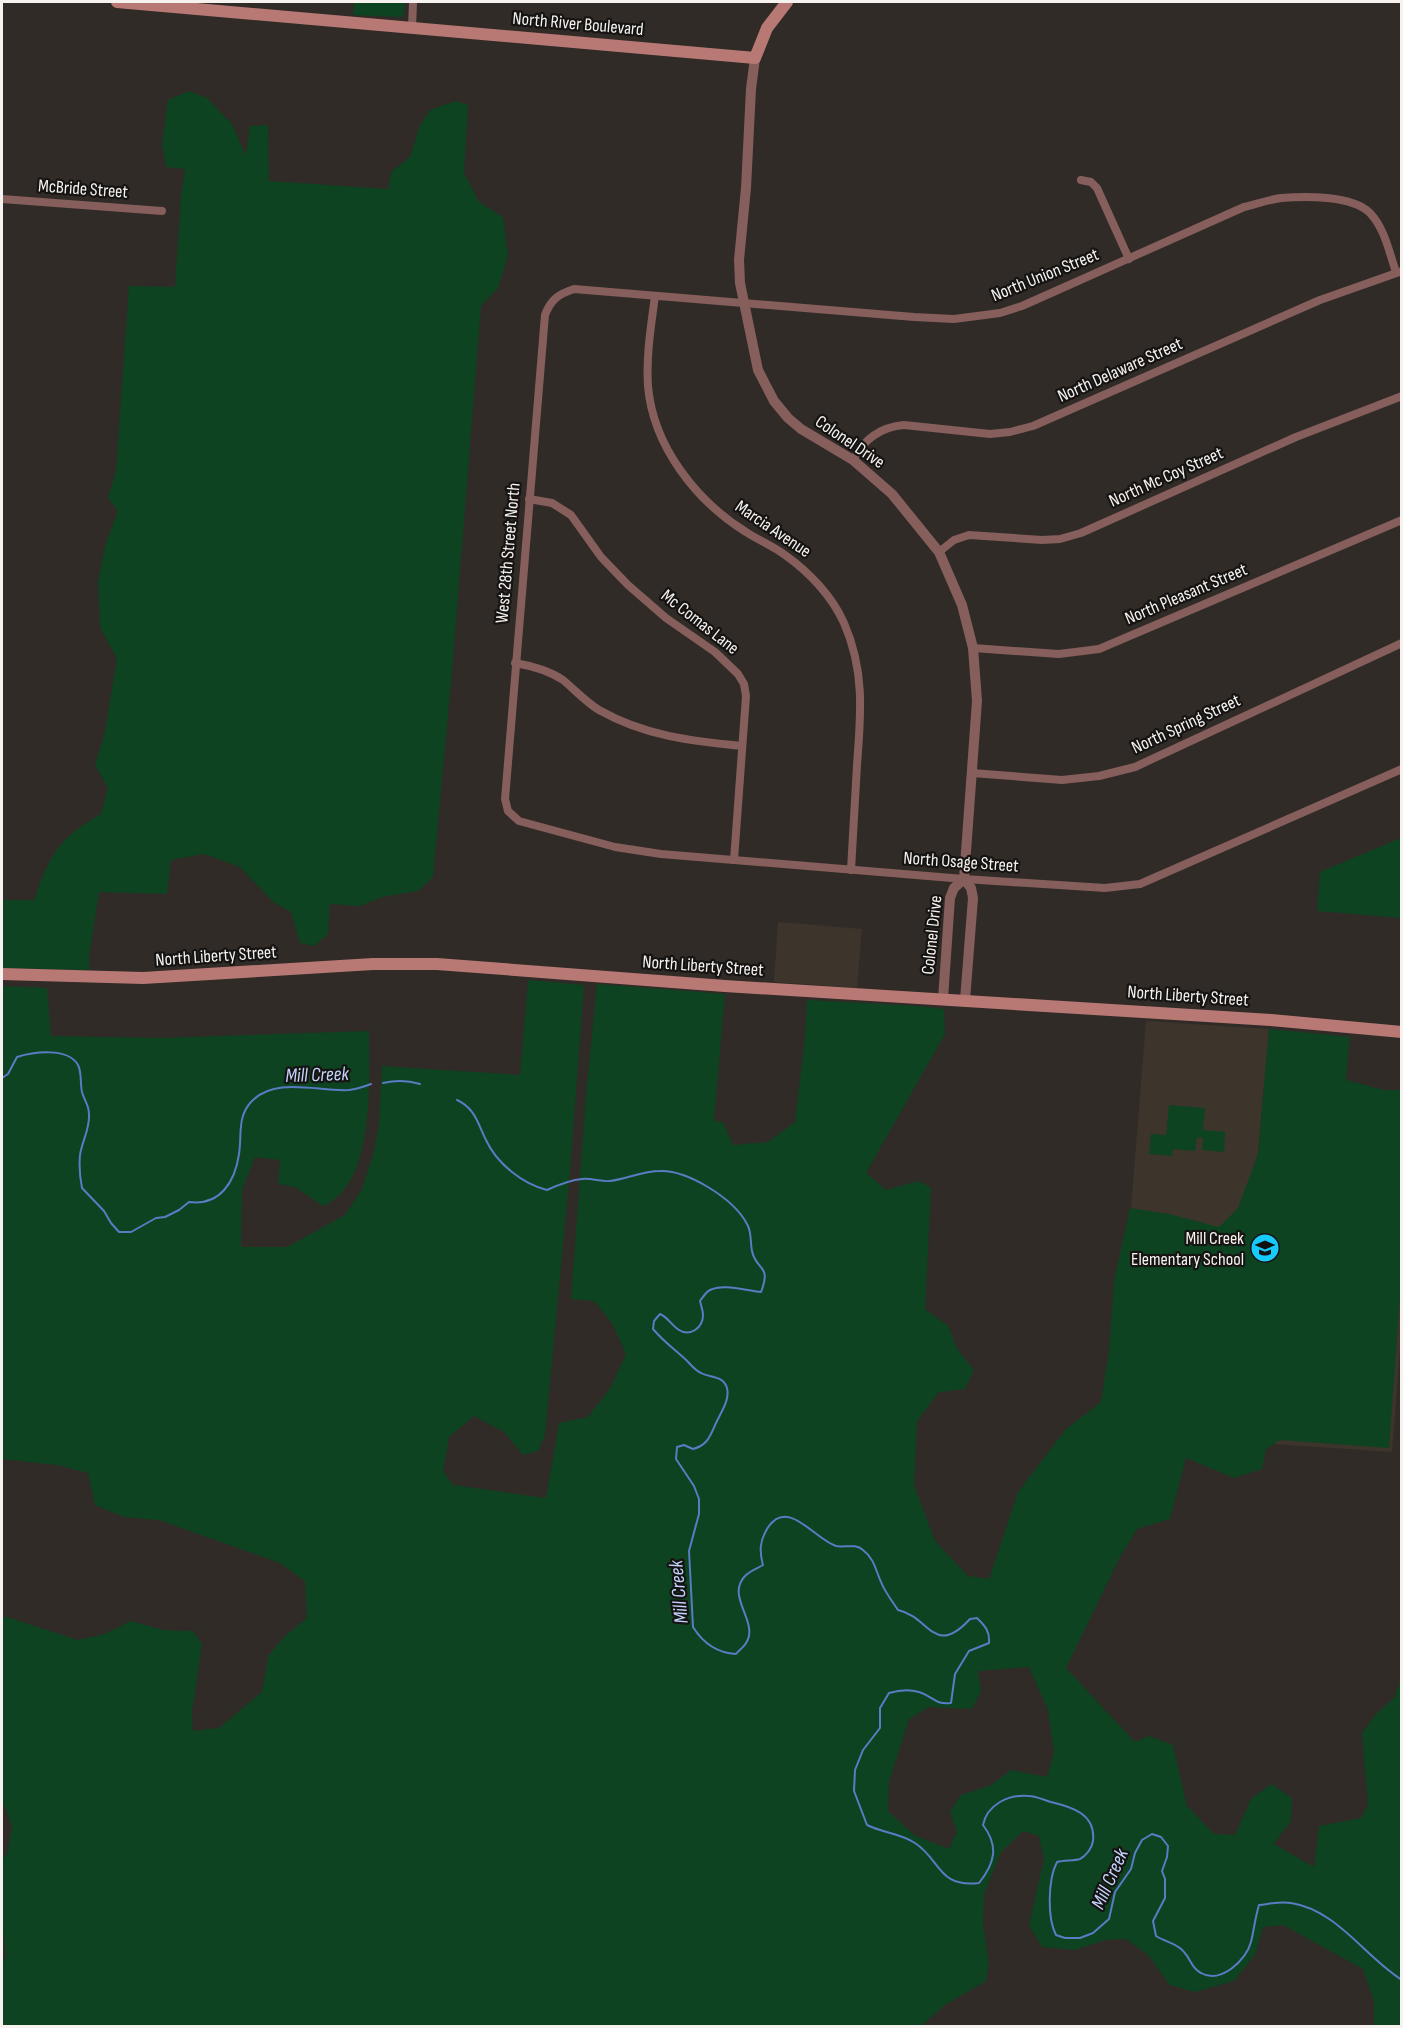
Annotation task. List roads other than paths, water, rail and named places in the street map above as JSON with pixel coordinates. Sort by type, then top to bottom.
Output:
[{"type":"main road","name":"North River Boulevard","points":[[117,2],[755,58]]},
{"type":"main road","points":[[755,58],[767,28],[787,2]]},
{"type":"main road","name":"North Liberty Street","points":[[2,974],[143,978],[373,964],[437,964],[725,986],[1271,1020],[1401,1032]]},
{"type":"street","points":[[412,28],[413,2]]},
{"type":"street","name":"Colonel Drive","points":[[755,58],[739,260],[740,283],[758,370],[774,401],[801,429],[853,460],[892,494],[939,552],[962,605],[973,648],[977,701],[964,879],[971,888],[973,898],[965,1000]]},
{"type":"street","points":[[1081,180],[1090,182],[1097,188],[1129,259]]},
{"type":"street","name":"North Union Street","points":[[549,304],[560,293],[574,289],[914,317],[974,318],[1022,306],[1244,207],[1279,198],[1310,197],[1347,202],[1369,213],[1382,229],[1399,272]]},
{"type":"street","name":"McBride Street","points":[[2,199],[162,211]]},
{"type":"street","name":"North Delaware Street","points":[[853,460],[866,441],[880,430],[892,426],[904,425],[990,434],[1032,426],[1320,300],[1399,272]]},
{"type":"street","name":"Marcia Avenue","points":[[655,296],[648,354],[648,387],[653,418],[670,453],[692,485],[716,510],[744,531],[784,554],[812,577],[834,605],[852,642],[859,670],[862,701],[851,870]]},
{"type":"street","name":"West 28th Street North","points":[[507,806],[505,800],[515,663],[545,315],[549,304]]},
{"type":"street","name":"North Mc Coy Street","points":[[939,552],[954,540],[969,535],[1042,540],[1081,534],[1296,437],[1401,396]]},
{"type":"street","name":"Mc Comas Lane","points":[[529,499],[552,504],[570,514],[628,585],[666,618],[715,652],[738,674],[744,684],[746,696],[734,860]]},
{"type":"street","name":"North Pleasant Street","points":[[973,648],[1059,654],[1099,649],[1401,520]]},
{"type":"street","name":"North Spring Street","points":[[972,773],[1062,780],[1099,776],[1135,767],[1401,643]]},
{"type":"street","points":[[515,663],[536,667],[552,674],[597,708],[632,727],[685,741],[742,746]]},
{"type":"street","name":"North Osage Street","points":[[507,806],[513,817],[519,821],[615,847],[661,854],[1105,888],[1140,884],[1401,769]]},
{"type":"street","name":"Colonel Drive","points":[[943,999],[950,898],[954,888],[964,879]]},
{"type":"waterway","name":"Mill Creek","points":[[2,1078],[8,1074],[17,1057],[32,1054],[59,1053],[73,1059],[78,1065],[82,1092],[89,1114],[80,1155],[82,1188],[104,1211],[119,1232],[131,1232],[156,1218],[165,1217],[179,1210],[189,1202],[209,1200],[224,1190],[230,1183],[237,1164],[244,1114],[251,1102],[261,1094],[284,1087],[349,1090],[371,1084]]},
{"type":"waterway","name":"Mill Creek","points":[[383,1083],[401,1081],[420,1084]]},
{"type":"waterway","name":"Mill Creek","points":[[457,1100],[472,1112],[491,1149],[504,1165],[520,1178],[538,1187],[547,1190],[578,1180],[610,1181],[647,1172],[671,1172],[684,1175],[721,1196],[732,1205],[749,1227],[752,1251],[765,1277],[761,1292],[728,1287],[710,1290],[700,1301],[702,1320],[695,1330],[683,1332],[660,1314],[654,1321],[653,1329],[696,1370],[723,1381],[728,1392],[725,1406],[705,1442],[693,1449],[684,1445],[677,1447],[676,1459],[694,1486],[699,1499],[699,1514],[689,1551],[693,1627],[701,1638],[717,1649],[736,1654],[745,1644],[749,1635],[749,1626],[740,1600],[740,1583],[748,1574],[763,1565],[761,1551],[763,1538],[775,1520],[783,1517],[792,1518],[836,1546],[853,1546],[867,1553],[884,1589],[898,1610],[909,1614],[932,1632],[948,1635],[958,1630],[970,1619],[977,1618],[986,1629],[989,1643],[969,1651],[955,1674],[951,1703],[937,1701],[915,1691],[904,1690],[889,1693],[880,1708],[880,1728],[863,1750],[855,1770],[854,1791],[867,1825],[915,1843],[924,1850],[941,1871],[955,1881],[979,1883],[989,1868],[993,1854],[991,1840],[983,1825],[989,1812],[1006,1799],[1021,1796],[1037,1797],[1081,1813],[1091,1824],[1093,1832],[1092,1844],[1084,1856],[1078,1860],[1057,1862],[1054,1869],[1050,1888],[1050,1909],[1056,1935],[1065,1938],[1080,1938],[1093,1933],[1109,1919],[1115,1892],[1131,1869],[1135,1853],[1142,1840],[1152,1834],[1161,1837],[1168,1846],[1162,1871],[1165,1879],[1165,1898],[1153,1921],[1156,1936],[1181,1949],[1195,1969],[1201,1973],[1208,1976],[1224,1973],[1238,1963],[1251,1942],[1259,1905],[1283,1902],[1307,1907],[1337,1924],[1402,1980]]},
{"type":"place","name":"Mill Creek Elementary School","points":[[1265,1248]]}]
